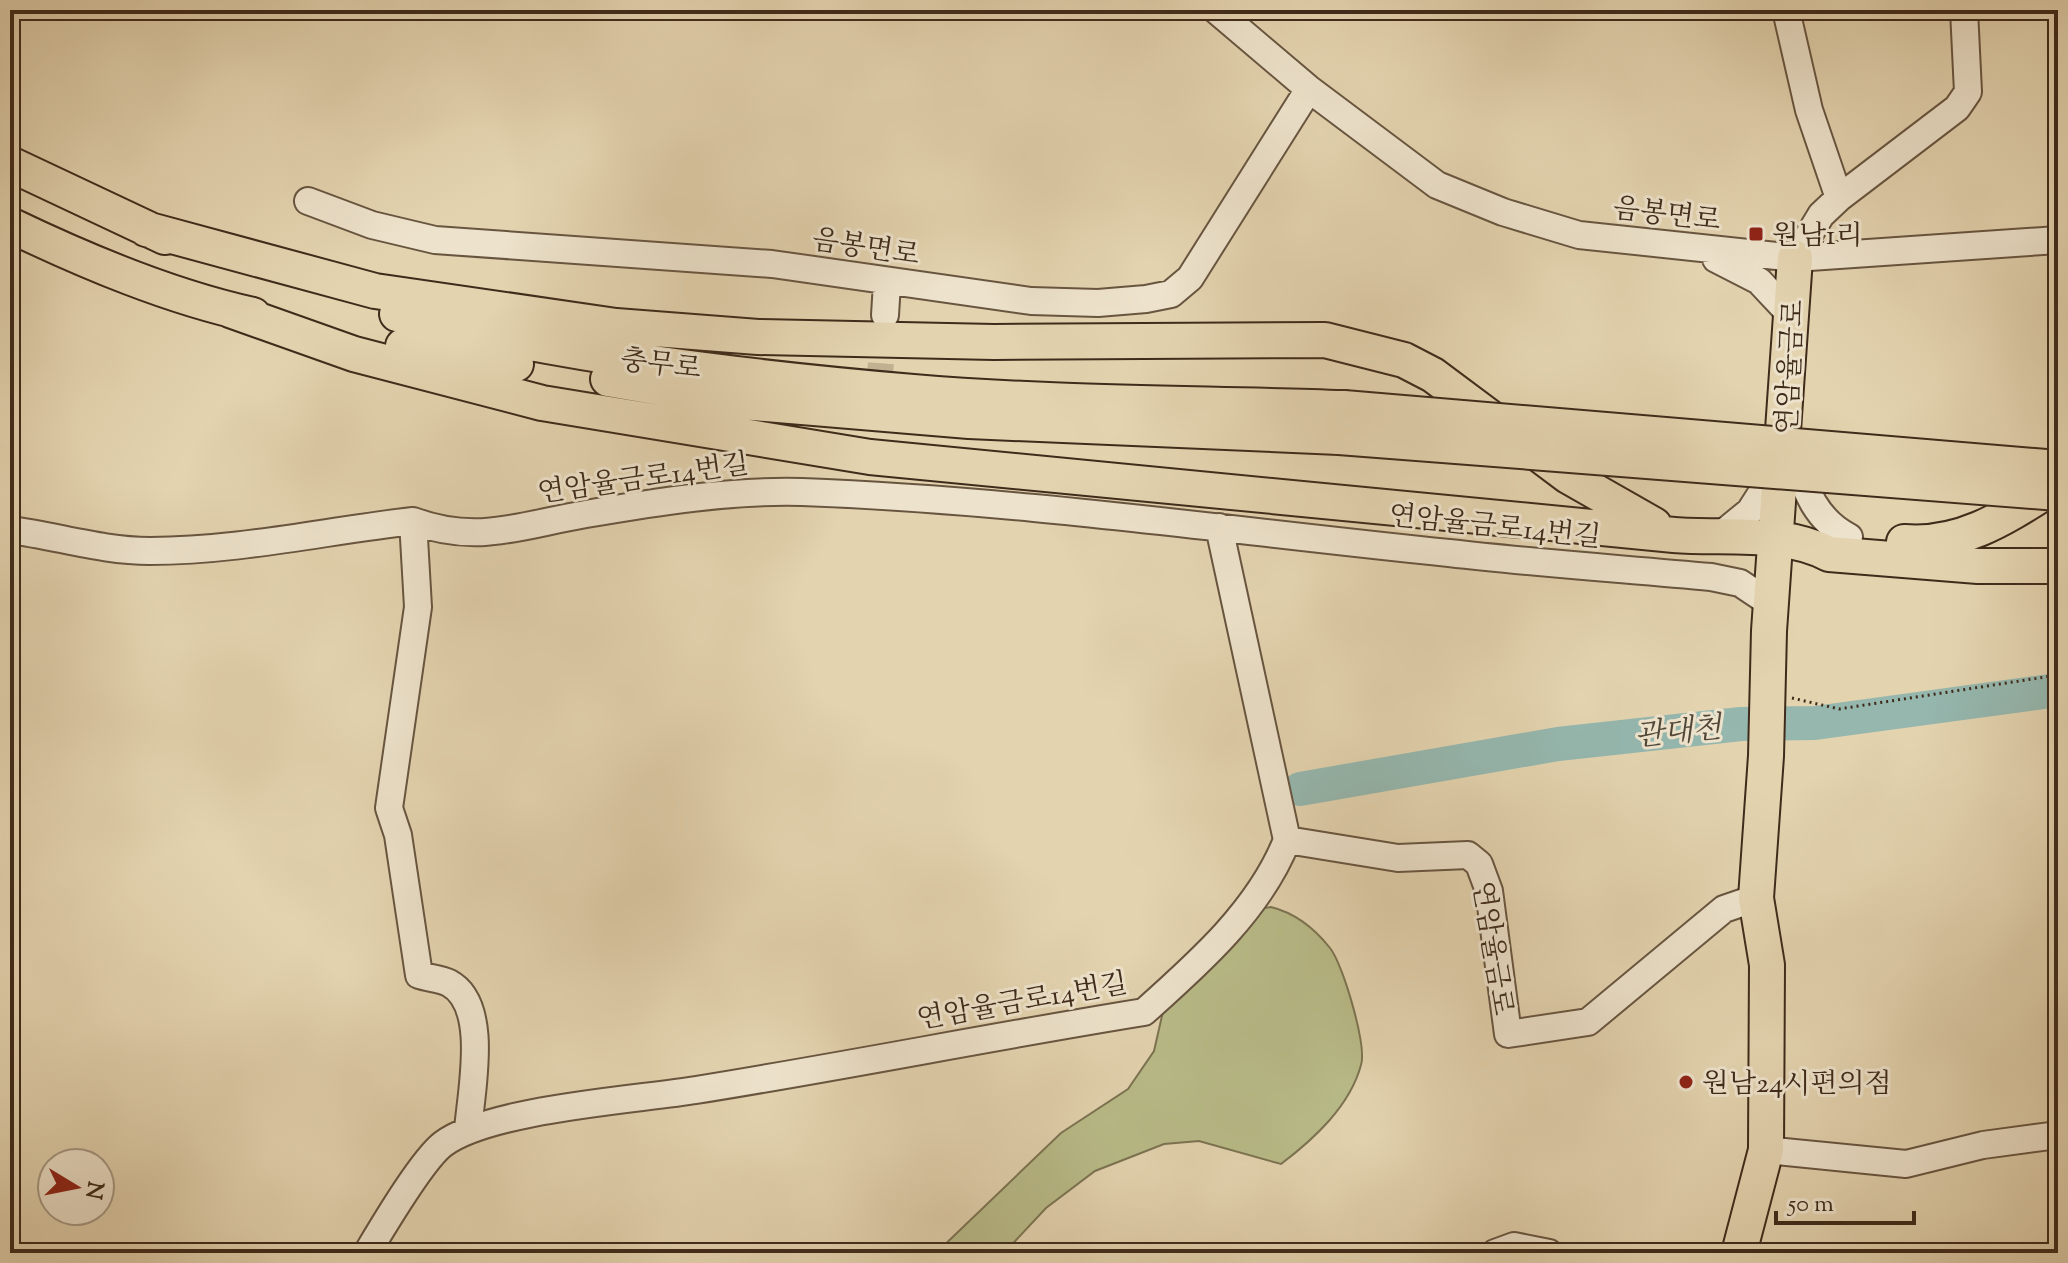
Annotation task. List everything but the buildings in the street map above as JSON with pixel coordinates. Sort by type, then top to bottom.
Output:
[{"type":"main road","name":"충무로","points":[[10,164],[146,229],[219,259],[375,309],[478,334],[641,362],[914,392],[1341,423]]},
{"type":"main road","name":"충무로","points":[[10,225],[60,249],[230,310],[423,350],[742,402],[969,421],[1341,423]]},
{"type":"main road","points":[[146,229],[375,291],[616,326],[758,337],[978,342],[1325,340],[1369,348],[1404,360],[1433,375],[1595,494],[1674,535]]},
{"type":"main road","name":"연암율금로","points":[[1756,898],[1766,756],[1769,631],[1794,542],[1785,442],[1795,258]]},
{"type":"main road","points":[[230,310],[354,354],[542,403],[870,457],[1674,535],[1794,542],[1829,535],[1915,543],[1956,539],[2000,520],[2058,484]]},
{"type":"main road","points":[[1341,423],[2058,468]]},
{"type":"main road","points":[[1341,423],[2058,493]]},
{"type":"main road","points":[[1717,538],[1739,555],[1753,575],[1769,631]]},
{"type":"main road","points":[[1794,542],[1829,554],[1978,566],[2058,566]]},
{"type":"main road","points":[[1739,1253],[1766,1150],[1767,965],[1756,898]]},
{"type":"street","name":"음봉면로","points":[[1216,10],[1309,89],[1437,185],[1490,207],[1579,235],[1795,258],[2058,240]]},
{"type":"street","points":[[1786,10],[1809,110],[1839,198]]},
{"type":"street","points":[[1795,258],[1821,215],[1957,108],[1968,92],[1964,10]]},
{"type":"street","name":"음봉면로","points":[[308,201],[372,225],[435,240],[772,264],[887,283],[1031,301],[1098,303],[1171,294],[1190,278],[1309,89]]},
{"type":"street","points":[[1698,250],[1759,281],[1791,315]]},
{"type":"street","points":[[885,315],[887,283]]},
{"type":"street","points":[[1785,442],[1809,498],[1825,521],[1849,537]]},
{"type":"street","points":[[1717,538],[1763,496],[1785,442]]},
{"type":"street","points":[[871,496],[873,467]]},
{"type":"street","name":"연암율금로14번길","points":[[10,530],[88,545],[147,551],[223,549],[413,521],[442,531],[478,535],[587,514],[735,494],[798,492],[1003,503],[1451,554],[1711,577],[1740,583],[1761,597]]},
{"type":"street","points":[[413,521],[418,607],[389,808],[398,835],[419,975],[450,983],[468,1001],[476,1027],[468,1130]]},
{"type":"street","points":[[1219,527],[1287,840]]},
{"type":"street","name":"연암율금로14번길","points":[[367,1253],[441,1145],[468,1130],[503,1119],[696,1090],[1144,1012],[1199,963],[1274,874],[1287,840]]},
{"type":"street","name":"연암율금로","points":[[1287,840],[1398,858],[1468,855],[1479,864],[1489,891],[1508,1034],[1588,1022],[1724,909],[1756,898]]},
{"type":"street","points":[[1766,1150],[1906,1164],[1983,1145],[2058,1135]]},
{"type":"street","points":[[1495,1253],[1514,1246],[1549,1253]]},
{"type":"path","points":[[1768,704],[1839,709],[2058,675]]},
{"type":"green space","points":[[1271,907],[1304,923],[1330,948],[1353,1005],[1361,1041],[1361,1065],[1356,1080],[1340,1108],[1318,1132],[1281,1164],[1199,1141],[1164,1144],[1095,1171],[1046,1208],[1004,1253],[936,1253],[1061,1133],[1128,1089],[1154,1051],[1164,1007],[1258,909]]},
{"type":"waterway","name":"관대천","points":[[1300,789],[1558,744],[1741,724],[1815,723],[2058,690]]},
{"type":"tunnel","points":[[873,467],[884,323]]},
{"type":"place","name":"원남1리","points":[[1756,234]]},
{"type":"place","name":"원남24시편의점","points":[[1686,1082]]}]
